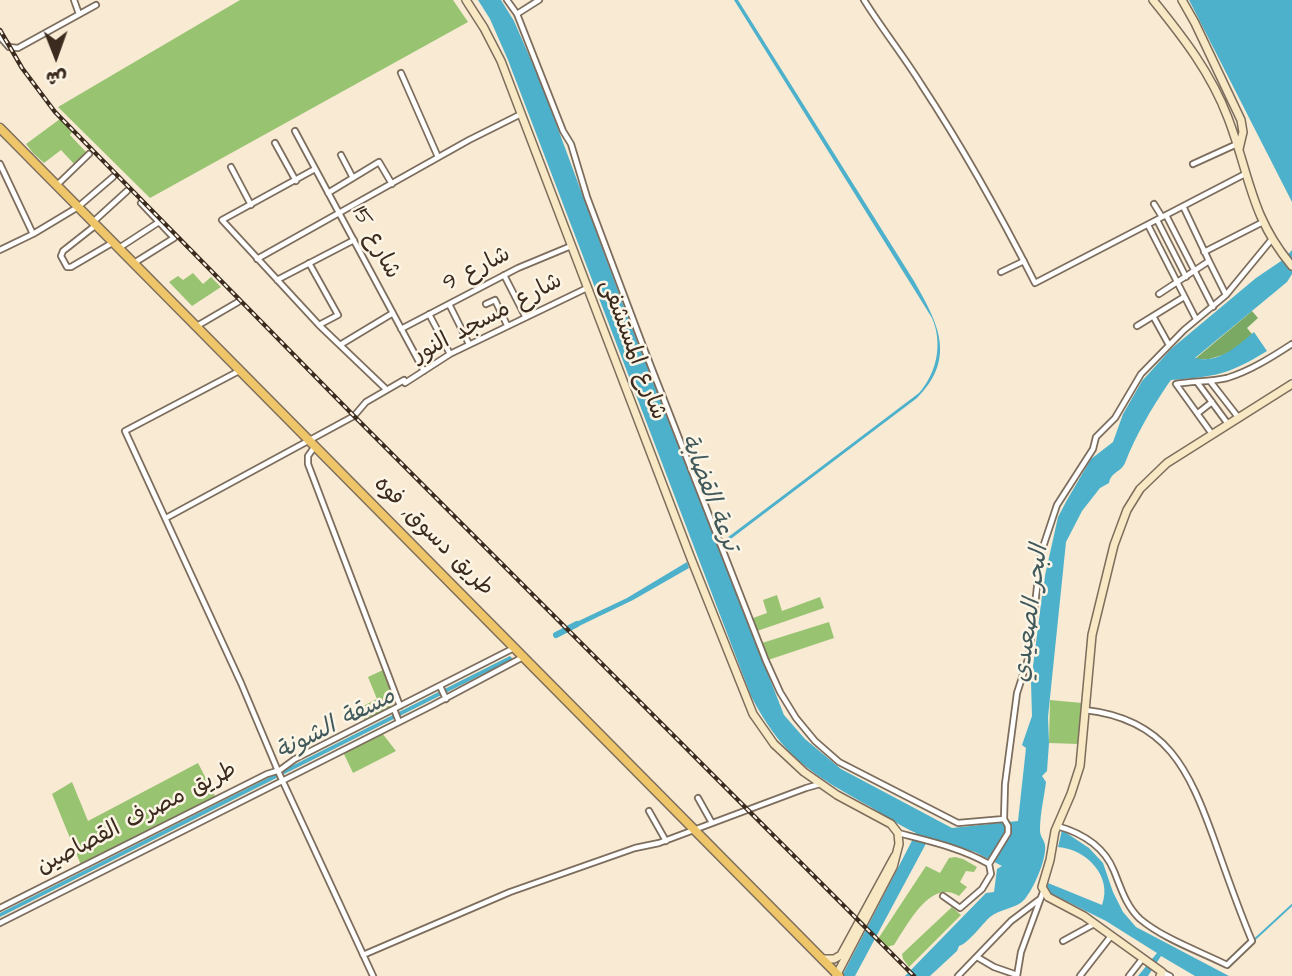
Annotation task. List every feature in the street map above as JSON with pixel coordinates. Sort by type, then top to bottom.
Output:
[{"type":"main road","points":[[1153,0],[1187,42],[1206,71],[1221,101],[1262,222],[1292,266]]},
{"type":"main road","points":[[1182,0],[1241,120],[1243,132],[1238,147]]},
{"type":"main road","name":"شارع المستشفى","points":[[471,1],[495,50],[521,114],[748,704],[774,744],[820,784],[891,824],[898,833]]},
{"type":"main road","name":"طريق دسوق, فوه","points":[[0,128],[837,975]]},
{"type":"main road","points":[[1164,975],[1095,923],[1048,897],[1042,888],[1055,828],[1071,794],[1080,766],[1087,675],[1095,621],[1114,545],[1127,510],[1140,489],[1159,469],[1292,384]]},
{"type":"main road","points":[[837,975],[895,855],[899,844],[898,833]]},
{"type":"main road","points":[[822,959],[837,958],[848,948]]},
{"type":"street","points":[[74,0],[79,13]]},
{"type":"street","points":[[508,0],[517,14],[563,131],[570,141],[587,197],[737,586],[766,661],[788,705],[815,741],[852,771],[958,823],[1004,819]]},
{"type":"street","points":[[517,14],[539,0]]},
{"type":"street","points":[[864,0],[936,107],[1008,227],[1035,283],[1245,174]]},
{"type":"street","points":[[1,40],[9,47],[19,48],[96,5]]},
{"type":"street","points":[[401,73],[438,157]]},
{"type":"street","points":[[257,259],[438,157],[521,114]]},
{"type":"street","name":"شارع 15","points":[[295,131],[424,371]]},
{"type":"street","points":[[275,143],[296,181]]},
{"type":"street","points":[[1193,164],[1238,147]]},
{"type":"street","points":[[56,185],[89,154]]},
{"type":"street","points":[[341,155],[353,178]]},
{"type":"street","points":[[328,193],[379,162],[392,184]]},
{"type":"street","points":[[0,164],[33,234]]},
{"type":"street","points":[[231,167],[251,205]]},
{"type":"street","points":[[315,169],[222,219],[319,325],[387,390]]},
{"type":"street","points":[[0,250],[78,207],[113,177]]},
{"type":"street","points":[[0,186],[8,181]]},
{"type":"street","points":[[127,191],[63,251],[61,256],[67,267],[159,222]]},
{"type":"street","points":[[133,263],[174,237],[141,203]]},
{"type":"street","points":[[1154,204],[1213,307]]},
{"type":"street","points":[[1183,206],[1226,295]]},
{"type":"street","points":[[1162,217],[1186,277]]},
{"type":"street","points":[[1204,252],[1262,222]]},
{"type":"street","points":[[1148,225],[1196,319]]},
{"type":"street","points":[[989,864],[1008,833],[1004,819],[1006,784],[1017,693],[1028,659],[1041,553],[1062,494],[1093,449],[1096,437],[1115,418],[1140,374],[1196,319],[1226,295],[1272,239]]},
{"type":"street","points":[[277,280],[354,240]]},
{"type":"street","name":"شارع 9","points":[[401,329],[504,275],[571,246]]},
{"type":"street","points":[[1001,272],[1024,261]]},
{"type":"street","points":[[1158,294],[1209,261]]},
{"type":"street","points":[[309,263],[338,315],[319,325]]},
{"type":"street","points":[[504,275],[525,316]]},
{"type":"street","name":"شارع مسجد النور","points":[[166,518],[313,442],[354,416],[366,402],[450,354],[587,288]]},
{"type":"street","points":[[1137,326],[1184,297]]},
{"type":"street","points":[[485,304],[494,300],[507,325]]},
{"type":"street","points":[[196,327],[238,302]]},
{"type":"street","points":[[449,304],[469,344]]},
{"type":"street","points":[[340,345],[393,313]]},
{"type":"street","points":[[429,314],[450,354]]},
{"type":"street","points":[[1153,316],[1169,345]]},
{"type":"street","points":[[1212,434],[1175,386],[1177,383],[1210,381],[1236,374],[1292,344]]},
{"type":"street","points":[[240,370],[125,431],[373,976]]},
{"type":"street","points":[[1210,381],[1238,417]]},
{"type":"street","points":[[1197,382],[1228,424]]},
{"type":"street","points":[[1198,413],[1212,402]]},
{"type":"street","points":[[313,442],[308,464],[400,706]]},
{"type":"street","name":"طريق مصرف القصاصين","points":[[0,908],[267,774],[278,771],[295,759],[515,648]]},
{"type":"street","points":[[0,923],[446,699],[524,657]]},
{"type":"street","points":[[440,686],[446,699]]},
{"type":"street","points":[[394,709],[399,722]]},
{"type":"street","points":[[1055,828],[1075,831],[1101,849],[1114,870],[1131,909],[1155,928],[1227,965],[1252,941],[1196,792],[1180,761],[1162,743],[1133,723],[1085,710]]},
{"type":"street","points":[[363,955],[510,892],[635,848],[666,841],[820,784]]},
{"type":"street","points":[[698,798],[712,823]]},
{"type":"street","points":[[649,811],[666,841]]},
{"type":"street","points":[[898,833],[960,849],[989,864],[991,870],[988,881],[964,906],[959,908],[943,896]]},
{"type":"street","points":[[958,976],[1042,888]]},
{"type":"street","points":[[977,957],[993,967],[1017,976],[1021,952],[1042,888]]},
{"type":"street","points":[[1063,941],[1095,923]]},
{"type":"street","points":[[1080,976],[1111,936]]},
{"type":"street","points":[[1129,976],[1148,962]]},
{"type":"green space","points":[[240,0],[453,0],[468,22],[150,198],[58,107]]},
{"type":"green space","points":[[60,119],[72,132],[70,135],[87,153],[74,164],[61,150],[44,163],[26,144]]},
{"type":"green space","points":[[193,273],[203,284],[211,277],[221,287],[192,306],[169,282],[178,276],[183,280]]},
{"type":"green space","points":[[1252,311],[1258,318],[1247,328],[1252,334],[1240,347],[1209,359],[1195,359]]},
{"type":"green space","points":[[777,595],[782,611],[820,597],[824,608],[757,631],[753,618],[767,613],[763,600]]},
{"type":"green space","points":[[829,622],[834,638],[768,660],[762,643]]},
{"type":"green space","points":[[383,670],[396,706],[365,722],[359,708],[377,699],[368,677]]},
{"type":"green space","points":[[1050,700],[1082,703],[1079,744],[1049,743]]},
{"type":"green space","points":[[382,733],[396,751],[353,773],[343,752]]},
{"type":"green space","points":[[198,763],[216,798],[81,865],[52,794],[72,782],[88,821]]},
{"type":"green space","points":[[955,857],[977,867],[974,872],[966,871],[960,882],[967,887],[959,896],[948,892],[938,893],[929,899],[913,916],[894,945],[887,947],[878,939],[926,866],[940,873],[949,858]]},
{"type":"green space","points":[[952,907],[961,915],[909,967],[902,954]]},
{"type":"water","points":[[478,0],[501,0],[514,21],[541,83],[627,315],[784,715],[805,739],[841,769],[952,828],[1018,821],[1026,748],[1022,745],[1032,716],[1031,682],[1044,580],[1058,517],[1091,459],[1113,442],[1123,414],[1142,381],[1171,349],[1292,250],[1292,274],[1287,282],[1195,358],[1220,356],[1254,332],[1267,351],[1222,373],[1171,380],[1144,422],[1123,466],[1112,476],[1109,483],[1100,488],[1082,511],[1066,542],[1048,717],[1047,771],[1042,776],[1046,782],[1040,824],[1045,845],[1042,866],[1024,900],[990,917],[930,976],[905,976],[986,893],[994,892],[997,869],[1002,866],[975,852],[929,838],[855,976],[842,976],[916,833],[830,783],[800,762],[775,734],[751,696],[508,60],[490,19]]},
{"type":"water","points":[[734,0],[738,0],[914,281],[936,326],[940,354],[937,369],[917,398],[728,541],[723,541],[919,393],[934,367],[937,347],[932,318]]},
{"type":"water","points":[[1189,0],[1292,0],[1292,202]]},
{"type":"water","points":[[687,562],[689,568],[633,600],[575,628],[568,626],[627,598]]},
{"type":"water","points":[[510,656],[513,659],[0,917],[0,913]]},
{"type":"water","points":[[1062,830],[1089,848],[1103,863],[1123,912],[1136,927],[1229,976],[1195,976],[1161,956],[1148,976],[1138,976],[1157,953],[1106,921],[1046,891],[1048,883],[1102,905],[1104,884],[1100,874],[1095,866],[1078,853],[1058,847]]},
{"type":"waterway","name":"مسقة الشونة","points":[[556,635],[577,624]]},
{"type":"waterway","points":[[1254,940],[1292,905]]},
{"type":"railway","points":[[0,30],[22,68],[55,112],[354,416],[914,976]]},
{"type":"water label","name":"ترعة القضابة","points":[[708,493]]},
{"type":"water label","name":"البحر الصعيدي","points":[[1032,614]]}]
